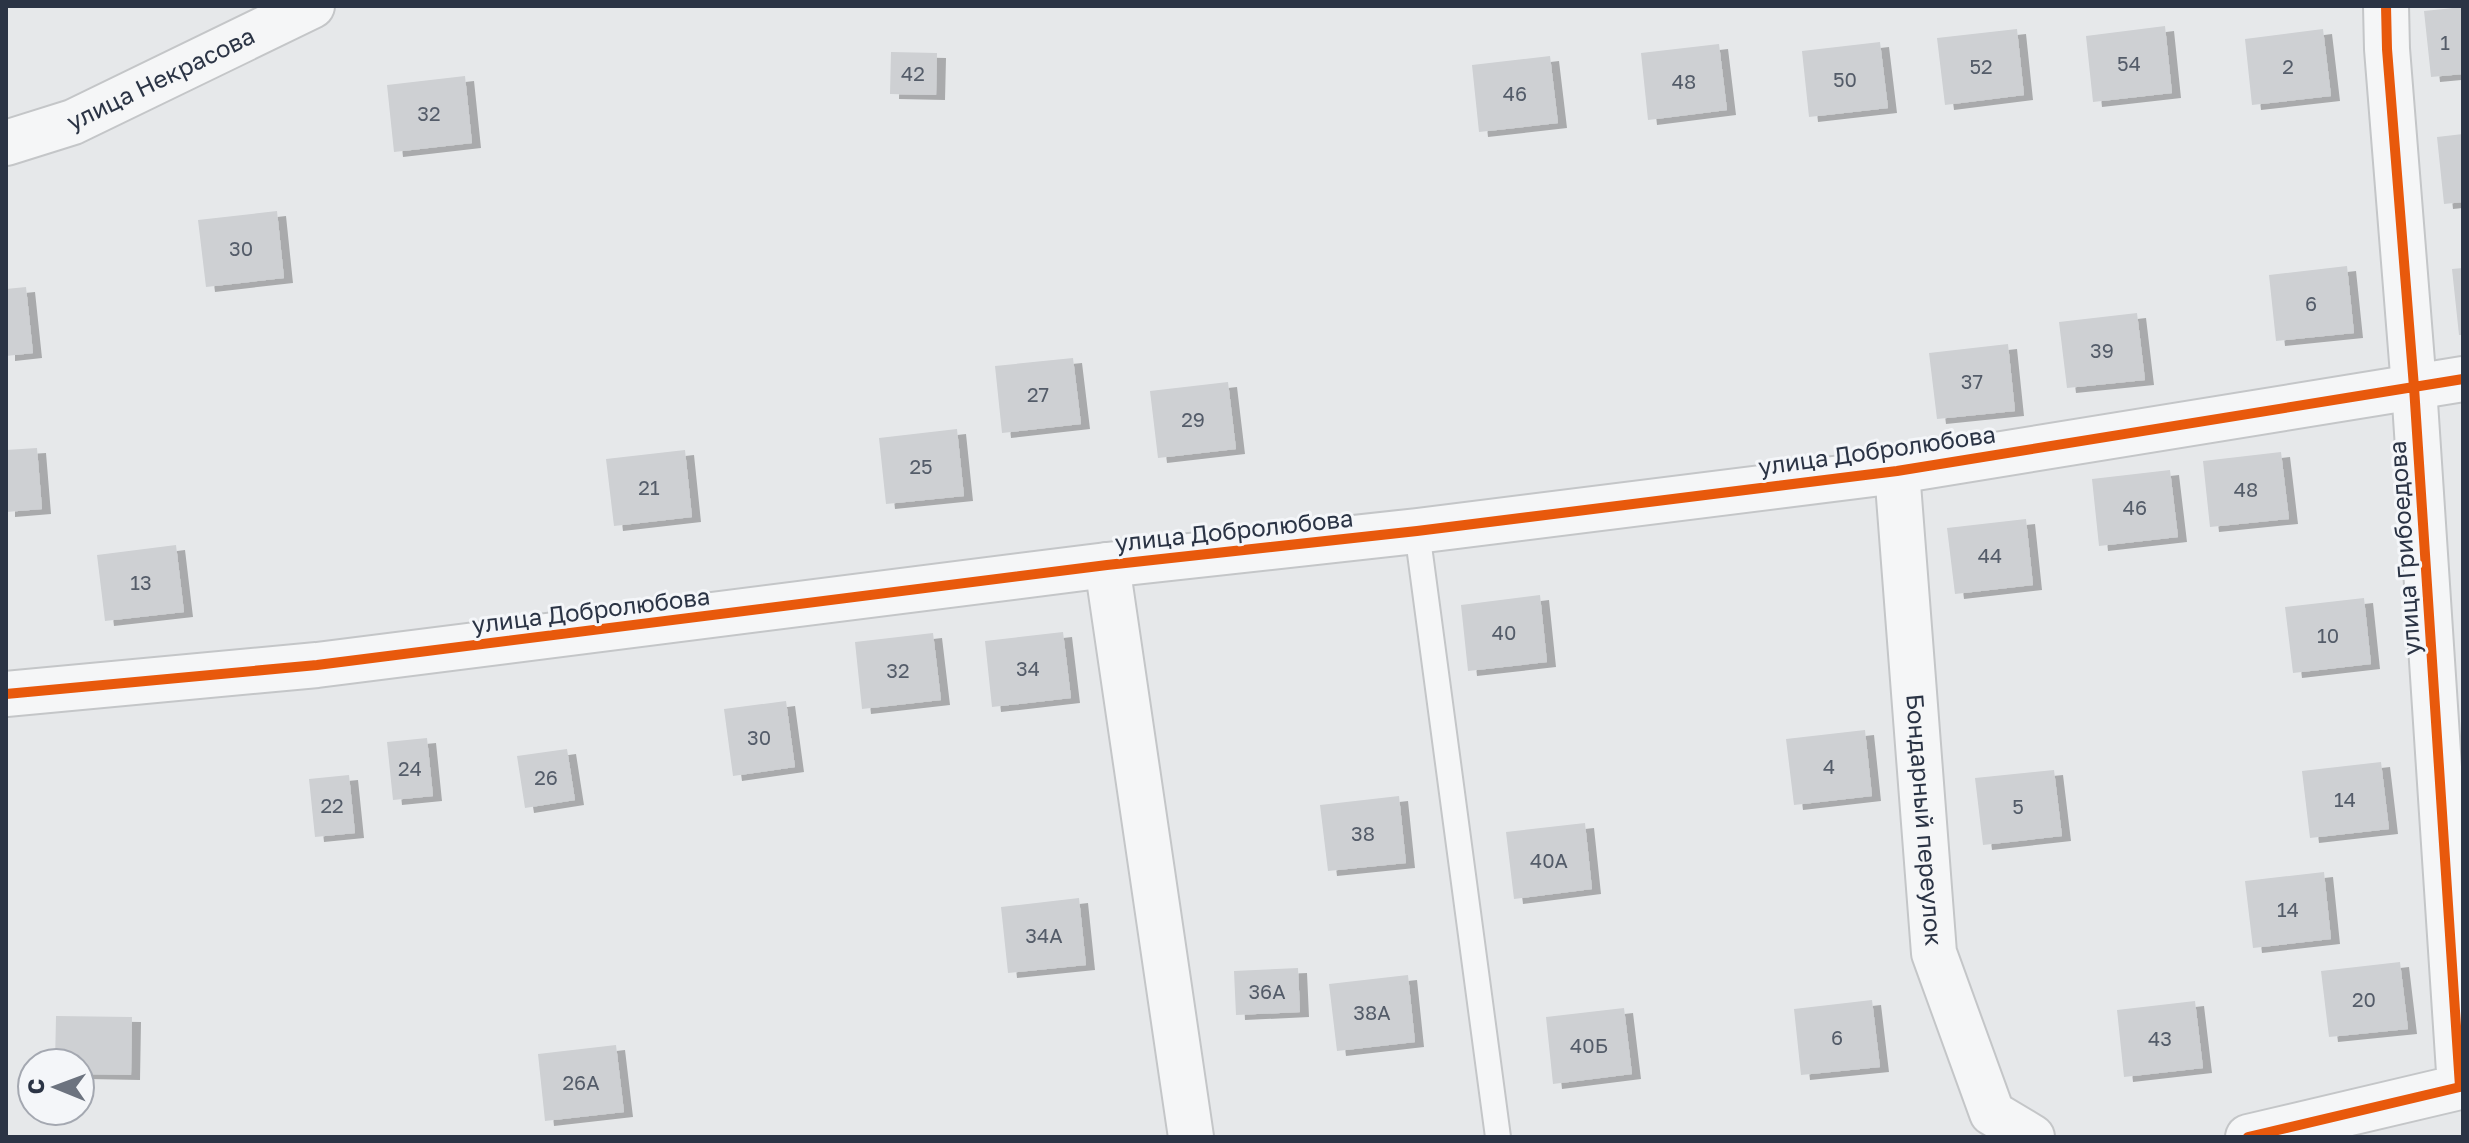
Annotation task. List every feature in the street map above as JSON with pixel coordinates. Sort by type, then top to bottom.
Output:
[{"type":"street","name":"улица Некрасова","points":[[6,143],[73,122],[312,6]]},
{"type":"street","name":"улица Грибоедова","points":[[2248,1137],[2460,1087],[2386,6]]},
{"type":"street","name":"улица Добролюбова","points":[[6,694],[317,665],[1107,565],[1417,531],[1897,471],[2463,379]]},
{"type":"street","name":"Бондарный переулок","points":[[1897,471],[1934,953],[1992,1113],[2032,1137]]},
{"type":"street","points":[[1107,565],[1190,1137]]},
{"type":"lane","points":[[1417,531],[1498,1137]]},
{"type":"building","points":[[2463,7],[2463,74],[2431,77],[2424,11]]},
{"type":"building","points":[[2165,26],[2172,93],[2093,102],[2086,36]]},
{"type":"building","points":[[2017,29],[2024,95],[1945,105],[1937,38]]},
{"type":"building","points":[[2323,29],[2331,96],[2252,105],[2245,39]]},
{"type":"building","points":[[1880,42],[1888,108],[1809,117],[1802,51]]},
{"type":"building","points":[[1719,44],[1727,110],[1648,120],[1641,53]]},
{"type":"building","points":[[891,52],[937,53],[936,95],[890,94]]},
{"type":"building","points":[[1550,56],[1558,123],[1479,132],[1472,65]]},
{"type":"building","points":[[465,76],[472,143],[394,152],[387,85]]},
{"type":"building","points":[[2463,134],[2463,202],[2444,204],[2437,137]]},
{"type":"building","points":[[277,211],[284,278],[206,287],[198,220]]},
{"type":"building","points":[[2347,266],[2354,333],[2276,341],[2269,275]]},
{"type":"building","points":[[2463,268],[2463,335],[2459,335],[2452,269]]},
{"type":"building","points":[[26,287],[33,353],[6,356],[6,289]]},
{"type":"building","points":[[2137,313],[2145,380],[2067,388],[2059,322]]},
{"type":"building","points":[[2008,344],[2015,411],[1937,419],[1929,353]]},
{"type":"building","points":[[1073,358],[1081,424],[1002,433],[995,366]]},
{"type":"building","points":[[1228,382],[1236,449],[1158,458],[1150,391]]},
{"type":"building","points":[[957,429],[964,496],[886,504],[879,438]]},
{"type":"building","points":[[37,448],[42,509],[6,512],[6,450]]},
{"type":"building","points":[[685,450],[692,517],[614,526],[606,459]]},
{"type":"building","points":[[2281,452],[2289,519],[2210,527],[2203,461]]},
{"type":"building","points":[[2170,470],[2178,537],[2099,546],[2092,479]]},
{"type":"building","points":[[2026,519],[2033,585],[1955,594],[1947,528]]},
{"type":"building","points":[[176,545],[184,612],[105,621],[97,555]]},
{"type":"building","points":[[1540,595],[1547,662],[1468,671],[1461,605]]},
{"type":"building","points":[[2364,598],[2371,664],[2293,673],[2285,607]]},
{"type":"building","points":[[1063,632],[1071,698],[992,707],[985,641]]},
{"type":"building","points":[[933,633],[941,700],[862,709],[855,642]]},
{"type":"building","points":[[786,701],[795,767],[733,776],[724,709]]},
{"type":"building","points":[[1865,730],[1872,796],[1794,805],[1786,739]]},
{"type":"building","points":[[427,738],[433,796],[393,800],[387,742]]},
{"type":"building","points":[[567,749],[575,800],[525,808],[517,756]]},
{"type":"building","points":[[2381,762],[2389,829],[2310,838],[2302,771]]},
{"type":"building","points":[[2054,770],[2062,836],[1983,845],[1975,778]]},
{"type":"building","points":[[349,775],[355,833],[315,837],[309,779]]},
{"type":"building","points":[[1399,796],[1406,863],[1328,871],[1320,805]]},
{"type":"building","points":[[1585,823],[1592,889],[1514,899],[1506,832]]},
{"type":"building","points":[[2324,872],[2331,939],[2253,948],[2245,881]]},
{"type":"building","points":[[1079,898],[1086,965],[1008,973],[1001,907]]},
{"type":"building","points":[[2400,962],[2408,1029],[2329,1037],[2321,971]]},
{"type":"building","points":[[1298,968],[1300,1012],[1236,1015],[1234,971]]},
{"type":"building","points":[[1408,975],[1415,1042],[1337,1051],[1329,984]]},
{"type":"building","points":[[1872,1000],[1880,1067],[1801,1075],[1794,1009]]},
{"type":"building","points":[[2195,1001],[2203,1068],[2124,1077],[2117,1010]]},
{"type":"building","points":[[1624,1008],[1632,1074],[1553,1084],[1546,1017]]},
{"type":"building","points":[[56,1016],[132,1017],[131,1075],[96,1074],[96,1047],[55,1047]]},
{"type":"building","points":[[616,1045],[624,1112],[545,1121],[538,1054]]},
{"type":"cycle path","points":[[2248,1137],[2460,1087],[2386,6]]},
{"type":"cycle path","points":[[6,694],[317,665],[1107,565],[1417,531],[1897,471],[2463,379]]}]
